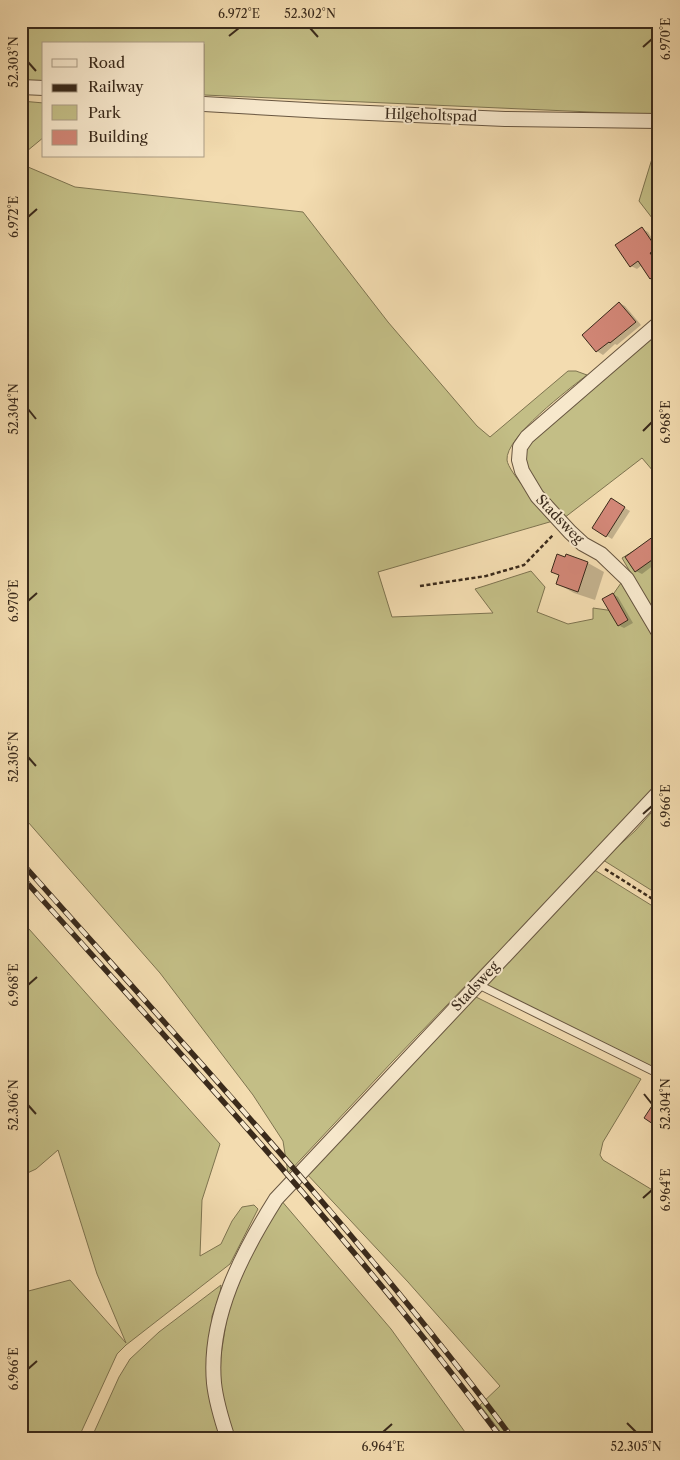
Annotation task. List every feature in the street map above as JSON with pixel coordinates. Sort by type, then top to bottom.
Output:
[{"type":"street","points":[[21,87],[42,88]]},
{"type":"street","name":"Hilgeholtspad","points":[[205,104],[505,119],[659,121]]},
{"type":"street","name":"Stadsweg","points":[[659,323],[527,437],[520,446],[519,460],[522,471],[537,496],[583,544],[600,554],[627,579],[659,633]]},
{"type":"street","name":"Stadsweg","points":[[228,1439],[214,1385],[216,1335],[239,1265],[251,1239],[276,1199],[659,792]]},
{"type":"lane","points":[[477,984],[659,1074]]},
{"type":"path","points":[[420,586],[486,576],[524,565],[563,524]]},
{"type":"path","points":[[592,862],[659,903]]},
{"type":"green space","points":[[21,21],[659,21],[659,115],[205,95],[205,42],[42,42],[42,83],[21,83]]},
{"type":"green space","points":[[21,101],[42,103],[42,139],[21,156]]},
{"type":"green space","points":[[659,136],[659,227],[639,201]]},
{"type":"green space","points":[[21,164],[75,187],[303,212],[388,322],[477,426],[490,437],[568,371],[576,371],[587,375],[540,414],[516,439],[509,450],[507,460],[513,473],[553,521],[378,572],[392,617],[493,613],[475,589],[531,571],[545,587],[537,612],[568,624],[593,619],[593,608],[621,612],[612,596],[621,583],[659,647],[659,785],[392,1062],[288,1173],[283,1141],[253,1095],[160,973],[21,814]]},
{"type":"green space","points":[[659,330],[659,478],[642,458],[564,518],[526,471],[522,463],[527,444]]},
{"type":"green space","points":[[659,536],[659,621],[622,558]]},
{"type":"green space","points":[[659,804],[659,895],[603,860],[635,831]]},
{"type":"green space","points":[[593,869],[659,910],[659,1072],[627,1054],[484,986]]},
{"type":"green space","points":[[21,920],[220,1144],[202,1200],[200,1256],[221,1244],[232,1221],[242,1207],[254,1205],[258,1209],[230,1264],[117,1354],[78,1439],[21,1439],[21,1293],[70,1280],[126,1343],[97,1274],[58,1150],[36,1169],[21,1176]]},
{"type":"green space","points":[[474,996],[641,1079],[603,1142],[600,1155],[603,1160],[659,1194],[659,1439],[506,1439],[480,1405],[500,1386],[408,1282],[305,1172]]},
{"type":"green space","points":[[280,1199],[391,1329],[470,1439],[230,1439],[220,1382],[221,1355],[230,1298],[242,1263]]},
{"type":"green space","points":[[221,1285],[220,1294],[212,1316],[211,1358],[215,1420],[220,1439],[91,1439],[119,1377],[130,1359],[159,1332]]},
{"type":"building","points":[[642,227],[657,249],[650,253],[659,265],[659,273],[650,279],[638,261],[630,267],[615,245]]},
{"type":"building","points":[[619,302],[636,322],[596,352],[582,335]]},
{"type":"building","points":[[611,498],[625,507],[606,537],[592,528]]},
{"type":"building","points":[[654,536],[659,543],[659,555],[635,572],[625,557]]},
{"type":"building","points":[[557,554],[565,557],[566,554],[588,562],[578,592],[556,584],[559,575],[551,572]]},
{"type":"building","points":[[613,593],[628,620],[618,626],[602,599]]},
{"type":"building","points":[[659,1095],[659,1128],[644,1118]]},
{"type":"railway","points":[[21,862],[211,1074],[335,1217],[396,1290],[513,1439]]},
{"type":"railway","points":[[21,876],[207,1083],[328,1222],[388,1293],[502,1439]]}]
